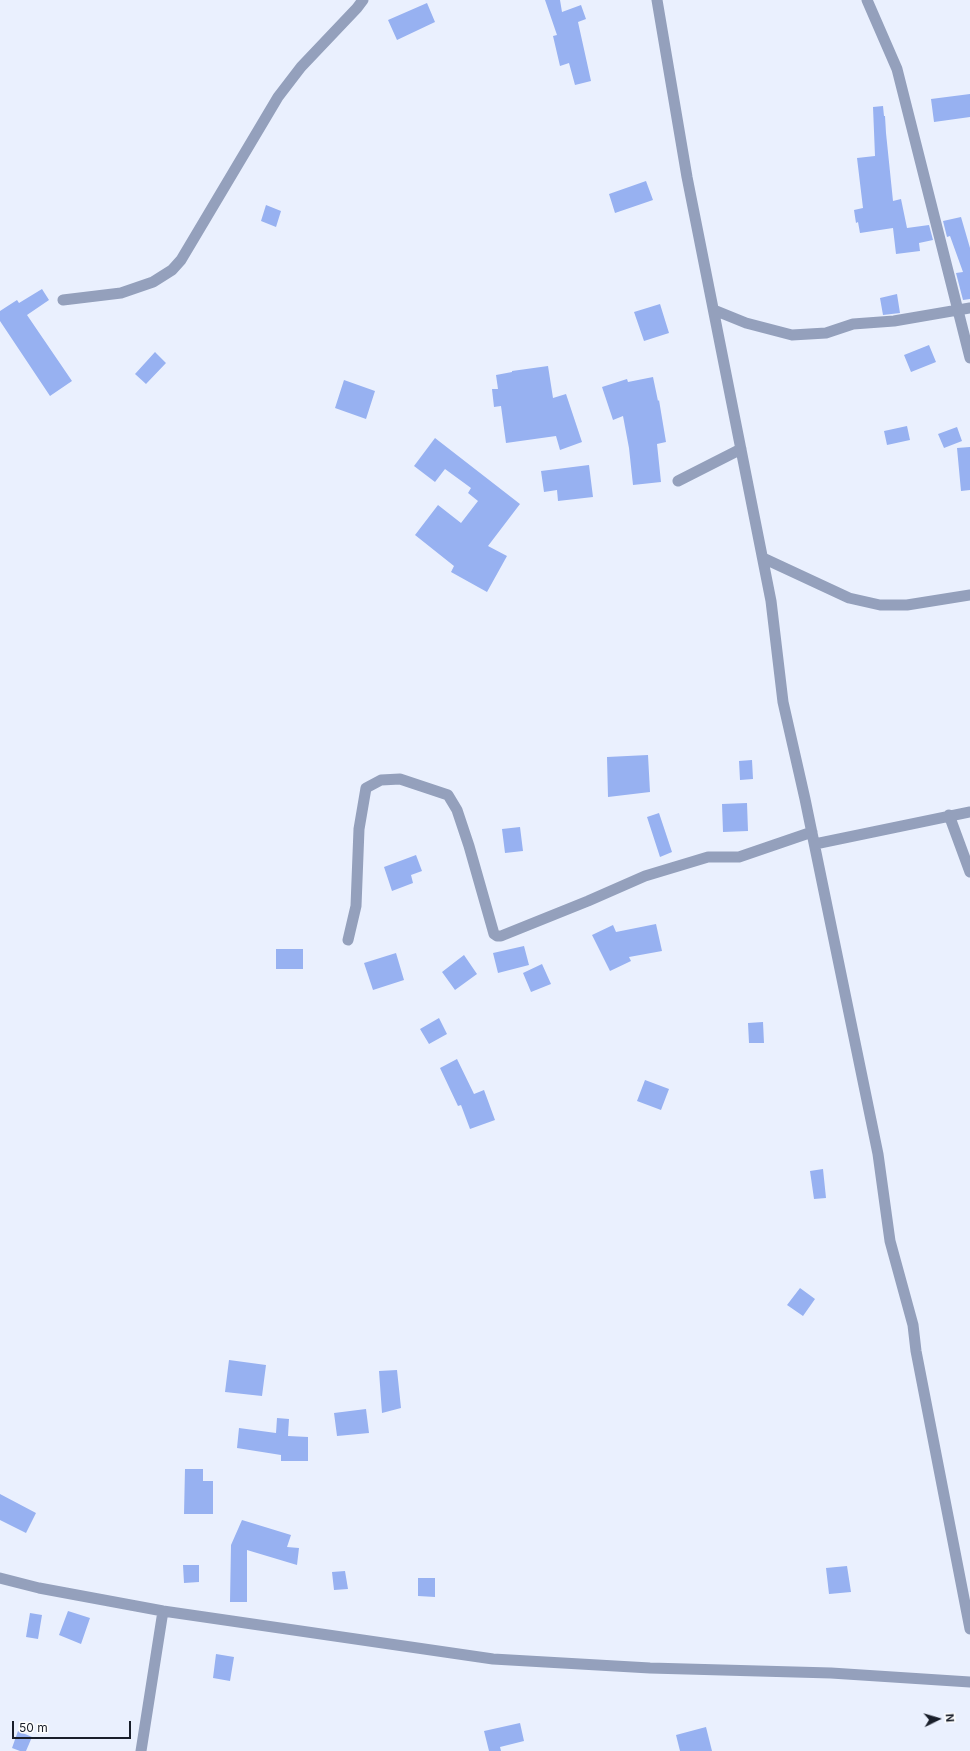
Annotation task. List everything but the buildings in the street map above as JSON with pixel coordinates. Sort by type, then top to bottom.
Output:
[{"type":"street","points":[[63,300],[121,293],[153,282],[172,270],[180,260],[278,97],[301,67],[363,0]]},
{"type":"street","points":[[657,0],[687,177],[771,601],[783,702],[812,832],[878,1154],[890,1241],[913,1325],[916,1351],[970,1629]]},
{"type":"street","points":[[868,0],[897,69],[970,358]]},
{"type":"street","points":[[714,310],[746,323],[792,335],[826,333],[853,324],[894,321],[970,308]]},
{"type":"street","points":[[678,481],[741,449]]},
{"type":"street","points":[[763,558],[850,598],[880,605],[907,605],[970,595]]},
{"type":"street","points":[[348,940],[356,906],[359,829],[366,788],[381,780],[400,779],[448,795],[457,810],[462,824],[494,934],[497,936],[501,936],[588,901],[645,876],[708,858],[739,857],[812,832]]},
{"type":"street","points":[[814,844],[949,815],[970,812]]},
{"type":"street","points":[[949,815],[970,872]]},
{"type":"street","points":[[0,1578],[39,1588],[163,1611],[493,1659],[650,1668],[831,1673],[970,1682]]},
{"type":"street","points":[[141,1751],[163,1611]]}]
